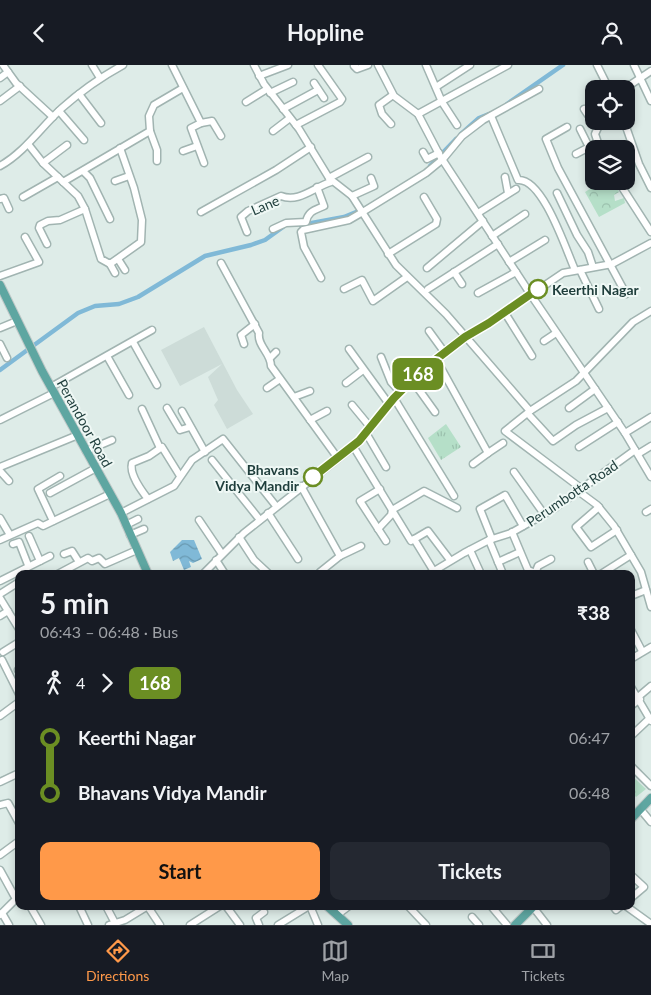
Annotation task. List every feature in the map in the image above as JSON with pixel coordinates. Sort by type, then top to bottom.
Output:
[{"type":"main road","name":"Perandoor Road","points":[[0,285],[42,371],[121,513],[146,570]]},
{"type":"main road","points":[[635,815],[651,798]]},
{"type":"main road","points":[[331,910],[348,925]]},
{"type":"main road","points":[[515,925],[531,910]]},
{"type":"street","points":[[3,65],[20,86],[53,117]]},
{"type":"street","points":[[92,65],[100,78]]},
{"type":"street","points":[[0,167],[28,144],[59,111],[79,94],[100,78],[123,65]]},
{"type":"street","points":[[172,65],[201,123]]},
{"type":"street","points":[[254,65],[269,91],[296,125],[330,180],[352,196],[388,254],[407,277],[442,311],[522,400],[530,414],[553,441],[576,425],[608,408]]},
{"type":"street","points":[[259,76],[288,65]]},
{"type":"street","points":[[296,125],[340,102],[342,99],[318,65]]},
{"type":"street","points":[[354,66],[357,69],[368,65]]},
{"type":"street","points":[[378,65],[392,95],[418,114],[440,154],[492,236],[618,422],[651,477]]},
{"type":"street","points":[[426,65],[442,102],[457,125]]},
{"type":"street","points":[[436,87],[462,67],[470,65]]},
{"type":"street","points":[[418,114],[508,65]]},
{"type":"street","points":[[597,65],[604,80]]},
{"type":"street","points":[[634,65],[651,101]]},
{"type":"street","points":[[635,81],[651,71]]},
{"type":"street","points":[[0,78],[8,73]]},
{"type":"street","points":[[246,102],[293,81]]},
{"type":"street","points":[[314,83],[324,98]]},
{"type":"street","points":[[0,101],[20,86]]},
{"type":"street","points":[[157,161],[157,150],[150,131],[149,116],[152,108],[183,87]]},
{"type":"street","points":[[321,278],[304,247],[301,232],[330,223],[349,220],[361,213],[426,173],[440,154],[462,136],[491,116],[539,89]]},
{"type":"street","points":[[283,109],[318,91]]},
{"type":"street","points":[[79,94],[101,123]]},
{"type":"street","points":[[391,123],[382,114],[380,105],[392,95]]},
{"type":"street","points":[[59,111],[84,140]]},
{"type":"street","points":[[491,116],[518,180],[524,179],[540,194],[599,309]]},
{"type":"street","points":[[273,131],[290,118]]},
{"type":"street","points":[[204,163],[191,128],[201,123],[212,121],[221,136]]},
{"type":"street","points":[[567,127],[546,139],[558,168],[612,264],[626,294]]},
{"type":"street","points":[[580,129],[586,140]]},
{"type":"street","points":[[627,130],[639,163],[651,188]]},
{"type":"street","points":[[63,182],[150,131]]},
{"type":"street","points":[[28,144],[43,163],[78,196],[85,209],[101,259],[110,264],[115,273]]},
{"type":"street","points":[[43,163],[67,145]]},
{"type":"street","points":[[182,151],[198,146]]},
{"type":"street","points":[[201,212],[276,170],[310,147]]},
{"type":"street","points":[[110,264],[141,242],[142,221],[120,148]]},
{"type":"street","points":[[576,154],[585,149]]},
{"type":"street","points":[[423,152],[427,159],[440,154]]},
{"type":"street","name":"Lane","points":[[247,232],[241,217],[248,211],[281,196],[290,199],[300,197],[368,157]]},
{"type":"street","points":[[83,171],[96,190],[110,219]]},
{"type":"street","points":[[116,181],[129,176]]},
{"type":"street","points":[[23,197],[58,177]]},
{"type":"street","points":[[505,177],[508,193]]},
{"type":"street","points":[[352,196],[374,186],[371,178]]},
{"type":"street","points":[[273,229],[286,223],[306,222],[307,215],[324,206],[317,187]]},
{"type":"street","points":[[478,213],[516,189]]},
{"type":"street","points":[[624,190],[651,232]]},
{"type":"street","points":[[556,193],[576,235],[588,252],[593,267]]},
{"type":"street","points":[[388,254],[436,224],[437,219],[424,197]]},
{"type":"street","points":[[0,199],[4,198],[9,209]]},
{"type":"street","points":[[47,244],[39,228],[40,225],[48,221],[60,220],[85,209]]},
{"type":"street","points":[[492,236],[525,214]]},
{"type":"street","points":[[426,268],[483,221]]},
{"type":"street","points":[[0,276],[39,262],[24,237]]},
{"type":"street","points":[[509,261],[545,239]]},
{"type":"street","points":[[428,289],[498,243]]},
{"type":"street","points":[[206,570],[239,537],[353,446],[412,380],[465,337],[505,313],[551,279],[578,270],[612,264],[651,243]]},
{"type":"street","points":[[118,259],[124,271]]},
{"type":"street","points":[[221,263],[255,324],[259,333],[259,341],[270,358],[271,366],[338,457]]},
{"type":"street","points":[[454,272],[462,284]]},
{"type":"street","points":[[478,293],[516,272]]},
{"type":"street","points":[[344,289],[362,279],[373,301],[407,277]]},
{"type":"street","points":[[651,311],[633,323],[576,381],[505,431],[599,507],[617,530],[641,572],[651,607]]},
{"type":"street","points":[[505,313],[532,356]]},
{"type":"street","points":[[0,328],[17,321]]},
{"type":"street","points":[[244,344],[241,335],[255,324]]},
{"type":"street","points":[[0,420],[152,330]]},
{"type":"street","points":[[429,331],[445,353]]},
{"type":"street","points":[[544,341],[556,333]]},
{"type":"street","points":[[133,342],[158,385]]},
{"type":"street","points":[[0,344],[6,358]]},
{"type":"street","points":[[349,349],[389,404]]},
{"type":"street","points":[[270,358],[276,352]]},
{"type":"street","points":[[107,356],[129,395]]},
{"type":"street","points":[[381,357],[391,382],[400,392]]},
{"type":"street","points":[[436,359],[488,453]]},
{"type":"street","points":[[346,383],[363,370]]},
{"type":"street","points":[[267,388],[280,379]]},
{"type":"street","points":[[412,380],[435,412]]},
{"type":"street","points":[[570,408],[595,389]]},
{"type":"street","points":[[294,397],[310,391]]},
{"type":"street","points":[[394,398],[454,496]]},
{"type":"street","points":[[352,405],[371,428]]},
{"type":"street","points":[[166,408],[180,430],[190,427]]},
{"type":"street","points":[[142,409],[160,448],[165,449],[180,476]]},
{"type":"street","points":[[182,411],[205,452]]},
{"type":"street","points":[[310,420],[327,411]]},
{"type":"street","points":[[625,433],[651,417]]},
{"type":"street","points":[[579,447],[618,422]]},
{"type":"street","points":[[366,433],[386,467]]},
{"type":"street","points":[[9,481],[0,469],[78,435]]},
{"type":"street","points":[[121,513],[174,486],[192,459],[222,439],[276,507]]},
{"type":"street","points":[[86,451],[112,440]]},
{"type":"street","points":[[473,464],[503,443]]},
{"type":"street","name":"Perumbotta Road","points":[[434,570],[491,539],[512,532],[544,514],[636,452],[651,445]]},
{"type":"street","points":[[353,446],[411,541],[428,531],[450,560]]},
{"type":"street","points":[[148,499],[138,485],[130,465],[149,456],[160,448]]},
{"type":"street","points":[[212,460],[260,520]]},
{"type":"street","points":[[50,493],[96,468]]},
{"type":"street","points":[[514,472],[544,514]]},
{"type":"street","points":[[53,521],[38,489],[60,477]]},
{"type":"street","points":[[301,486],[340,556]]},
{"type":"street","points":[[380,489],[360,501],[386,541]]},
{"type":"street","points":[[392,509],[424,491],[457,508]]},
{"type":"street","points":[[0,541],[39,523],[41,526],[53,521],[110,493]]},
{"type":"street","points":[[502,570],[480,509],[506,495],[523,526]]},
{"type":"street","points":[[599,507],[576,527],[591,547],[617,530]]},
{"type":"street","points":[[378,529],[391,515],[392,509]]},
{"type":"street","points":[[268,513],[298,559]]},
{"type":"street","points":[[0,518],[10,535]]},
{"type":"street","points":[[126,525],[138,519]]},
{"type":"street","points":[[199,520],[222,554]]},
{"type":"street","points":[[130,535],[144,529]]},
{"type":"street","points":[[512,532],[528,570]]},
{"type":"street","points":[[29,536],[40,561]]},
{"type":"street","points":[[239,537],[254,560],[265,570]]},
{"type":"street","points":[[414,539],[430,570]]},
{"type":"street","points":[[13,544],[19,542],[28,565]]},
{"type":"street","points":[[322,570],[340,556],[360,547]]},
{"type":"street","points":[[65,570],[90,557],[92,561],[99,558],[105,564],[137,550]]},
{"type":"street","points":[[470,550],[479,570]]},
{"type":"street","points":[[64,554],[72,551],[78,562]]},
{"type":"street","points":[[498,562],[520,552]]},
{"type":"street","points":[[608,570],[632,555]]},
{"type":"street","points":[[19,570],[50,556]]},
{"type":"street","points":[[537,570],[538,566],[551,559]]},
{"type":"street","points":[[216,560],[222,570]]},
{"type":"street","points":[[588,562],[592,570]]},
{"type":"street","points":[[0,581],[15,572]]},
{"type":"street","points":[[15,586],[0,596],[15,622]]},
{"type":"street","points":[[635,594],[646,590]]},
{"type":"street","points":[[0,615],[8,611]]},
{"type":"street","points":[[635,638],[642,651]]},
{"type":"street","points":[[3,652],[15,644]]},
{"type":"street","points":[[635,656],[651,647]]},
{"type":"street","points":[[2,660],[15,686]]},
{"type":"street","points":[[635,702],[651,686]]},
{"type":"street","points":[[635,692],[649,716],[635,732]]},
{"type":"street","points":[[0,716],[15,705]]},
{"type":"street","points":[[635,770],[651,786]]},
{"type":"street","points":[[0,782],[15,775]]},
{"type":"street","points":[[0,805],[8,803],[15,816]]},
{"type":"street","points":[[641,810],[651,822]]},
{"type":"street","points":[[0,855],[15,844]]},
{"type":"street","points":[[0,870],[15,895]]},
{"type":"street","points":[[635,879],[644,887],[635,895]]},
{"type":"street","points":[[9,925],[1,914],[15,900]]},
{"type":"street","points":[[32,910],[41,925]]},
{"type":"street","points":[[81,910],[88,925]]},
{"type":"street","points":[[107,910],[112,924],[125,920],[140,910]]},
{"type":"street","points":[[147,910],[157,924]]},
{"type":"street","points":[[190,925],[214,910]]},
{"type":"street","points":[[229,910],[240,925]]},
{"type":"street","points":[[278,925],[302,910]]},
{"type":"street","points":[[311,910],[318,925]]},
{"type":"street","points":[[337,915],[344,910]]},
{"type":"street","points":[[412,910],[426,925]]},
{"type":"street","points":[[494,910],[507,925]]},
{"type":"street","points":[[536,910],[547,925]]},
{"type":"street","points":[[632,910],[651,924]]},
{"type":"street","points":[[259,925],[256,918],[264,912]]},
{"type":"street","points":[[472,917],[479,925]]},
{"type":"shaded area","points":[[204,327],[237,390],[253,414],[227,429],[214,405],[218,400],[208,377],[222,364],[180,386],[161,350]]},
{"type":"green space","points":[[588,190],[618,190],[619,192],[614,195],[615,201],[624,198],[625,203],[599,217],[585,192]]},
{"type":"green space","points":[[446,424],[461,447],[441,460],[428,438]]},
{"type":"green space","points":[[635,779],[646,789],[635,796]]},
{"type":"water","points":[[182,540],[194,540],[202,559],[193,563],[189,561],[191,567],[184,570],[179,558],[173,561],[170,552]]},
{"type":"waterway","points":[[507,104],[563,65]]},
{"type":"waterway","points":[[461,134],[479,118],[489,114]]},
{"type":"waterway","points":[[430,166],[456,139]]},
{"type":"waterway","points":[[301,225],[344,217],[361,210]]},
{"type":"waterway","points":[[0,370],[78,313],[95,306],[119,304],[138,297],[205,256],[265,240],[283,227]]},
{"type":"bus line","name":"168","points":[[313,477],[359,441],[394,398],[421,371],[465,337],[538,289]]},
{"type":"place","name":"Keerthi Nagar","points":[[538,289]]},
{"type":"place","name":"Bhavans Vidya Mandir","points":[[313,477]]}]
